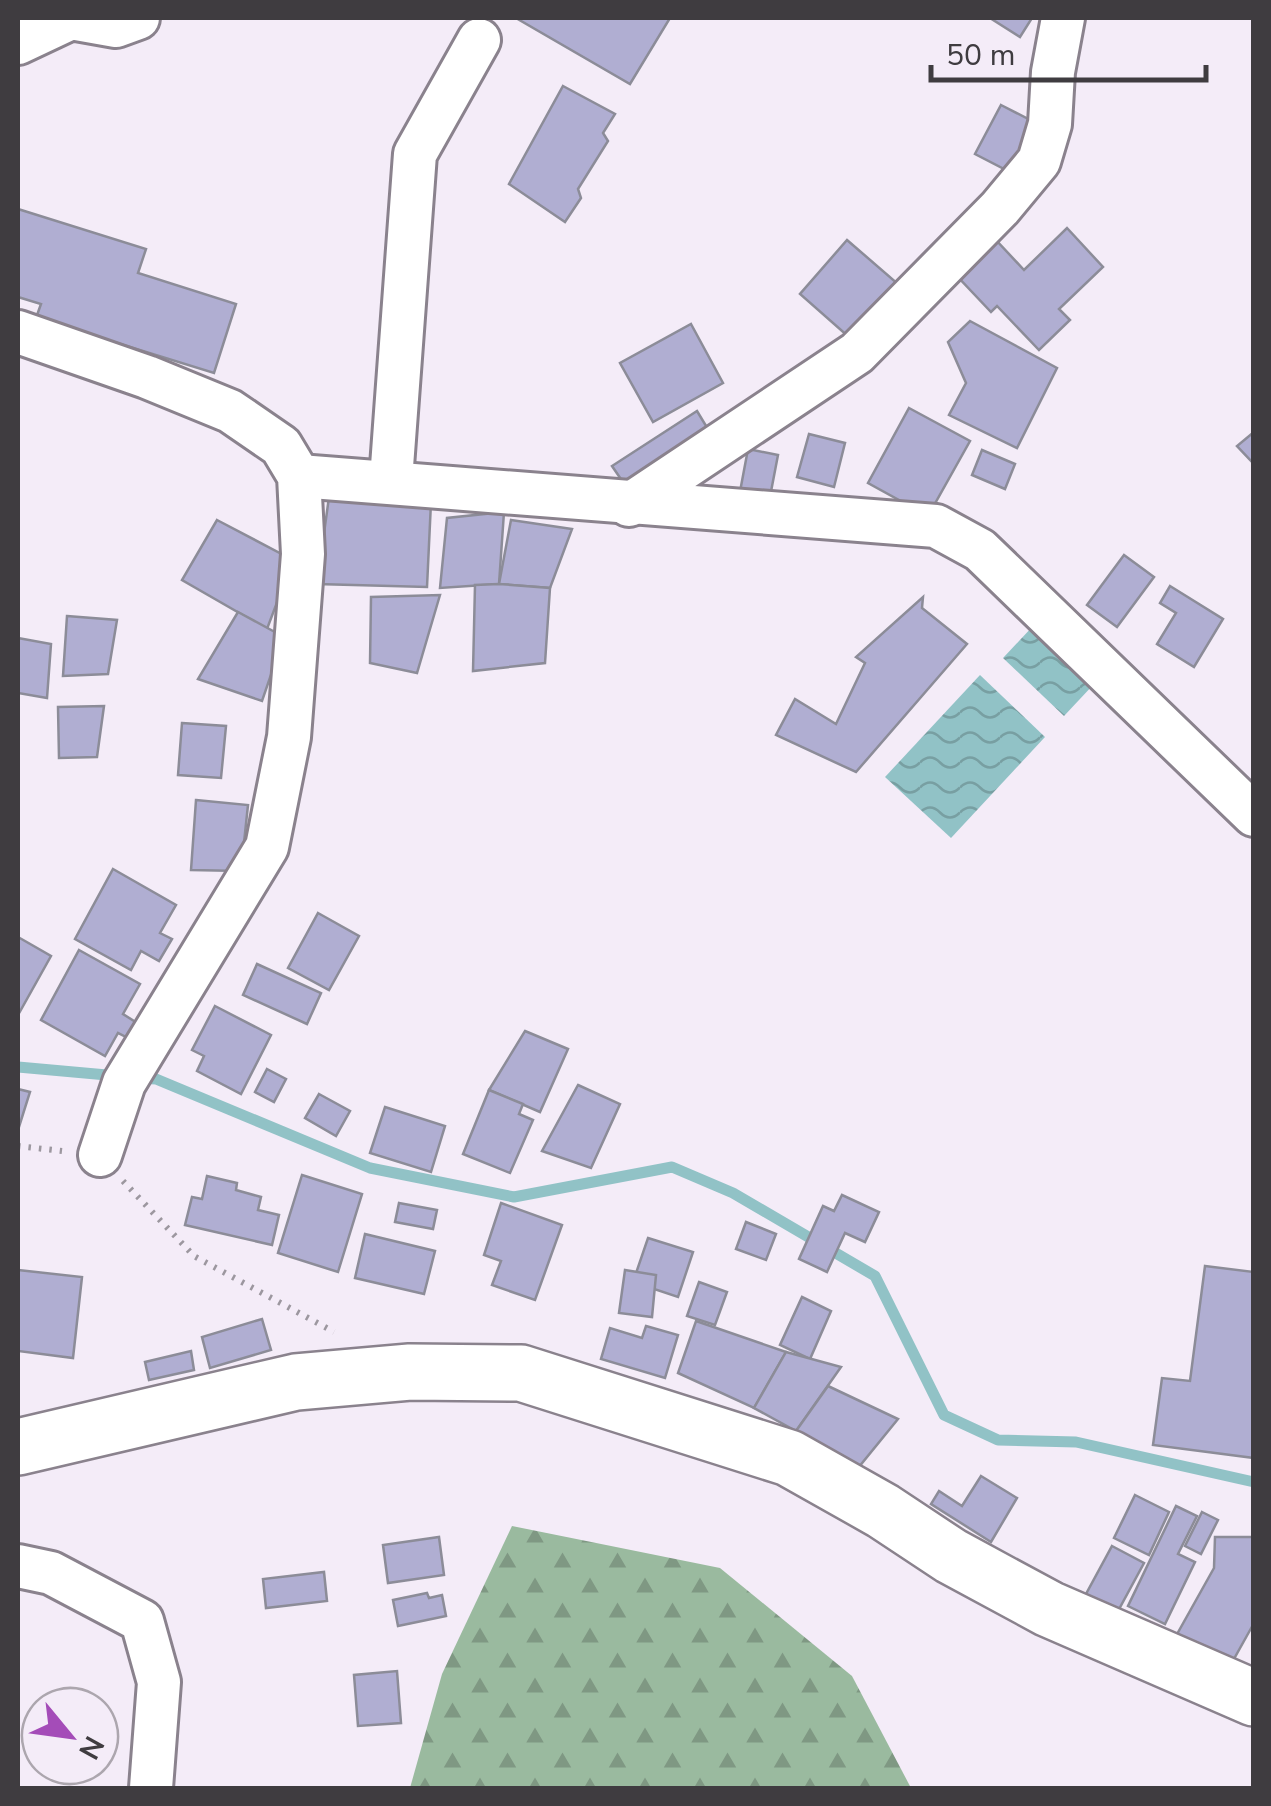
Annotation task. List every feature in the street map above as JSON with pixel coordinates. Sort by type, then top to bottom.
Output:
[{"type":"street","points":[[18,43],[71,18],[116,26],[138,18]]},
{"type":"street","points":[[629,505],[856,352],[1000,208],[1038,161],[1050,124],[1052,72],[1063,18]]},
{"type":"street","points":[[392,480],[416,154],[479,40]]},
{"type":"street","points":[[18,332],[148,376],[230,411],[281,446],[299,476],[303,554],[289,737],[267,847],[124,1084],[100,1156]]},
{"type":"street","points":[[299,476],[392,480],[629,505],[936,526],[980,550],[1254,815]]},
{"type":"street","points":[[18,1446],[296,1382],[410,1372],[521,1373],[789,1458],[884,1510],[951,1556],[1050,1609],[1254,1698]]},
{"type":"street","points":[[18,1566],[51,1574],[142,1621],[158,1682],[151,1788]]},
{"type":"path","points":[[18,1146],[100,1156],[194,1256],[345,1337]]},
{"type":"green space","points":[[512,1526],[720,1568],[852,1676],[911,1788],[410,1788],[442,1674]]},
{"type":"water","points":[[1033,626],[1094,684],[1064,716],[1003,658]]},
{"type":"water","points":[[980,675],[1045,737],[951,838],[885,777]]},
{"type":"building","points":[[516,18],[670,18],[630,84]]},
{"type":"building","points":[[990,18],[1032,18],[1020,37]]},
{"type":"building","points":[[563,86],[615,114],[603,133],[608,141],[578,189],[581,198],[565,222],[509,184]]},
{"type":"building","points":[[1001,105],[1036,123],[1010,172],[975,154]]},
{"type":"building","points":[[18,209],[146,249],[138,273],[236,304],[214,373],[36,318],[41,304],[18,297]]},
{"type":"building","points":[[1067,228],[1103,267],[1059,309],[1070,320],[1039,350],[997,306],[991,312],[957,276],[995,239],[1024,270]]},
{"type":"building","points":[[847,240],[898,284],[850,338],[800,294]]},
{"type":"building","points":[[970,321],[1057,368],[1017,448],[949,415],[966,383],[948,342]]},
{"type":"building","points":[[691,324],[723,383],[653,422],[620,363]]},
{"type":"building","points":[[909,408],[970,441],[928,516],[868,483]]},
{"type":"building","points":[[697,411],[711,434],[627,488],[612,466]]},
{"type":"building","points":[[1254,432],[1254,464],[1237,446]]},
{"type":"building","points":[[809,434],[845,443],[834,487],[797,477]]},
{"type":"building","points":[[748,449],[778,455],[769,502],[739,497]]},
{"type":"building","points":[[982,450],[1015,464],[1005,489],[972,475]]},
{"type":"building","points":[[329,497],[431,502],[427,587],[317,584]]},
{"type":"building","points":[[504,512],[499,584],[440,588],[447,518]]},
{"type":"building","points":[[217,520],[293,560],[267,629],[182,580]]},
{"type":"building","points":[[511,520],[572,529],[550,588],[499,584]]},
{"type":"building","points":[[1124,555],[1154,577],[1117,627],[1087,605]]},
{"type":"building","points":[[475,585],[550,588],[545,663],[473,671]]},
{"type":"building","points":[[1170,586],[1223,619],[1194,667],[1157,644],[1176,613],[1160,603]]},
{"type":"building","points":[[440,595],[417,673],[370,663],[371,597]]},
{"type":"building","points":[[923,597],[922,608],[967,644],[856,772],[776,735],[795,699],[836,724],[865,663],[856,657]]},
{"type":"building","points":[[238,612],[284,637],[262,701],[198,679]]},
{"type":"building","points":[[67,616],[117,620],[108,674],[63,676]]},
{"type":"building","points":[[18,638],[51,644],[47,698],[18,693]]},
{"type":"building","points":[[104,706],[97,757],[59,758],[58,707]]},
{"type":"building","points":[[182,723],[226,726],[221,778],[178,775]]},
{"type":"building","points":[[196,800],[248,805],[241,871],[191,870]]},
{"type":"building","points":[[113,869],[176,905],[160,933],[172,939],[159,961],[141,951],[131,970],[75,939]]},
{"type":"building","points":[[318,913],[359,936],[329,990],[288,968]]},
{"type":"building","points":[[18,937],[51,956],[18,1015]]},
{"type":"building","points":[[79,950],[140,984],[123,1014],[137,1023],[128,1038],[118,1033],[105,1056],[41,1020]]},
{"type":"building","points":[[257,964],[321,993],[307,1024],[243,995]]},
{"type":"building","points":[[215,1006],[271,1035],[241,1094],[197,1071],[204,1056],[192,1050]]},
{"type":"building","points":[[525,1031],[568,1049],[540,1112],[489,1090]]},
{"type":"building","points":[[267,1069],[286,1079],[274,1102],[255,1092]]},
{"type":"building","points":[[578,1085],[620,1104],[591,1168],[542,1151]]},
{"type":"building","points":[[18,1089],[30,1092],[18,1130]]},
{"type":"building","points":[[489,1090],[523,1104],[519,1114],[533,1120],[510,1173],[463,1154]]},
{"type":"building","points":[[319,1094],[350,1111],[336,1136],[305,1118]]},
{"type":"building","points":[[385,1107],[445,1126],[431,1172],[370,1153]]},
{"type":"building","points":[[302,1175],[362,1194],[338,1272],[278,1253]]},
{"type":"building","points":[[207,1176],[237,1183],[236,1190],[261,1197],[258,1210],[279,1215],[272,1245],[185,1225],[192,1197],[202,1199]]},
{"type":"building","points":[[842,1195],[879,1212],[865,1242],[845,1233],[827,1272],[799,1259],[823,1206],[834,1211]]},
{"type":"building","points":[[399,1203],[437,1210],[433,1229],[395,1222]]},
{"type":"building","points":[[501,1203],[562,1225],[535,1300],[492,1285],[501,1261],[484,1255]]},
{"type":"building","points":[[746,1222],[776,1234],[766,1260],[736,1249]]},
{"type":"building","points":[[365,1234],[435,1251],[424,1294],[355,1278]]},
{"type":"building","points":[[648,1238],[693,1252],[678,1297],[633,1282]]},
{"type":"building","points":[[1205,1266],[1254,1272],[1254,1458],[1153,1445],[1162,1378],[1190,1381]]},
{"type":"building","points":[[18,1270],[82,1277],[73,1358],[18,1351]]},
{"type":"building","points":[[625,1270],[656,1275],[652,1317],[619,1313]]},
{"type":"building","points":[[699,1282],[727,1292],[715,1325],[687,1316]]},
{"type":"building","points":[[802,1297],[831,1311],[810,1359],[780,1345]]},
{"type":"building","points":[[262,1319],[271,1350],[210,1368],[202,1337]]},
{"type":"building","points":[[696,1321],[786,1352],[754,1408],[678,1373]]},
{"type":"building","points":[[646,1326],[678,1335],[665,1378],[601,1359],[610,1328],[642,1338]]},
{"type":"building","points":[[191,1351],[194,1370],[149,1380],[145,1362]]},
{"type":"building","points":[[786,1352],[841,1367],[796,1431],[754,1408]]},
{"type":"building","points":[[828,1386],[898,1419],[858,1468],[796,1431]]},
{"type":"building","points":[[981,1476],[1017,1498],[991,1542],[931,1504],[939,1491],[962,1506]]},
{"type":"building","points":[[1135,1495],[1169,1512],[1149,1555],[1114,1538]]},
{"type":"building","points":[[1176,1506],[1197,1516],[1178,1554],[1195,1562],[1165,1624],[1128,1606]]},
{"type":"building","points":[[1202,1512],[1218,1520],[1201,1554],[1185,1546]]},
{"type":"building","points":[[439,1537],[444,1575],[388,1583],[383,1545]]},
{"type":"building","points":[[1215,1537],[1254,1537],[1254,1623],[1230,1666],[1176,1636],[1214,1568]]},
{"type":"building","points":[[1112,1546],[1144,1563],[1118,1611],[1086,1594]]},
{"type":"building","points":[[324,1572],[327,1601],[266,1608],[263,1579]]},
{"type":"building","points":[[427,1593],[429,1598],[442,1595],[446,1616],[398,1626],[393,1600]]},
{"type":"building","points":[[397,1671],[401,1723],[358,1726],[354,1675]]},
{"type":"waterway","points":[[18,1067],[118,1076]]},
{"type":"waterway","points":[[136,1078],[156,1079],[370,1168],[514,1197],[672,1167],[733,1193],[875,1276],[944,1415],[998,1440],[1076,1442],[1254,1482]]}]
